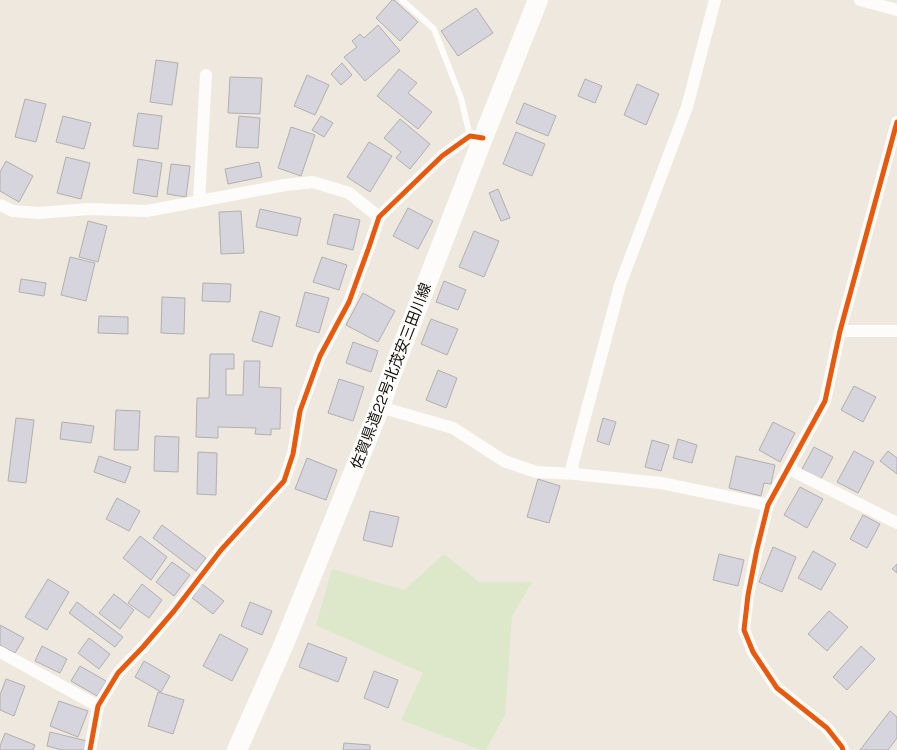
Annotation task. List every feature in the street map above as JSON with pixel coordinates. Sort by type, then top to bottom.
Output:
[{"type":"main road","name":"佐賀県道22号北茂安三田川線","points":[[237,750],[284,644],[380,406],[476,137],[538,0]]},
{"type":"street","points":[[575,474],[572,466],[620,285],[687,107],[715,0]]},
{"type":"street","points":[[860,0],[897,10]]},
{"type":"street","points":[[199,202],[206,75]]},
{"type":"street","points":[[843,750],[827,728],[777,688],[753,652],[744,630],[748,595],[768,505],[789,469],[825,400],[840,331],[897,122]]},
{"type":"street","points":[[90,750],[98,706],[118,673],[174,611],[221,550],[284,481],[293,454],[300,411],[320,356],[349,302],[379,217],[442,156],[476,137]]},
{"type":"street","points":[[0,205],[12,211],[40,213],[88,209],[147,211],[284,185],[313,182],[349,193],[379,217]]},
{"type":"street","points":[[840,331],[897,331]]},
{"type":"street","points":[[380,406],[453,428],[504,461],[536,472],[575,474],[662,483],[768,505]]},
{"type":"street","points":[[789,469],[897,523]]},
{"type":"street","points":[[0,652],[98,706]]},
{"type":"lane","points":[[402,0],[434,29],[476,137]]},
{"type":"green space","points":[[444,554],[479,582],[532,582],[512,616],[505,715],[486,750],[481,750],[401,720],[423,673],[316,625],[332,569],[404,590]]},
{"type":"building","points":[[392,0],[394,0],[418,22],[400,41],[376,18]]},
{"type":"building","points":[[476,8],[493,33],[458,56],[441,31]]},
{"type":"building","points":[[378,25],[400,51],[365,81],[344,57],[357,47],[352,41],[360,34],[364,38]]},
{"type":"building","points":[[156,60],[178,63],[172,105],[150,102]]},
{"type":"building","points":[[342,63],[352,75],[341,85],[331,74]]},
{"type":"building","points":[[399,69],[417,83],[408,93],[432,112],[418,129],[377,96]]},
{"type":"building","points":[[307,75],[329,85],[315,115],[294,106]]},
{"type":"building","points":[[230,77],[262,78],[260,114],[228,113]]},
{"type":"building","points":[[585,79],[602,86],[595,103],[578,96]]},
{"type":"building","points":[[637,84],[659,94],[646,125],[624,115]]},
{"type":"building","points":[[25,99],[46,104],[36,142],[15,137]]},
{"type":"building","points":[[524,103],[556,116],[548,136],[516,123]]},
{"type":"building","points":[[138,113],[162,116],[158,149],[133,146]]},
{"type":"building","points":[[63,116],[91,123],[84,149],[56,142]]},
{"type":"building","points":[[239,116],[260,118],[258,148],[236,147]]},
{"type":"building","points":[[321,116],[333,123],[324,137],[312,130]]},
{"type":"building","points":[[400,119],[430,144],[410,169],[396,158],[401,152],[384,138]]},
{"type":"building","points":[[291,127],[315,135],[301,176],[278,168]]},
{"type":"building","points":[[516,132],[545,144],[532,176],[503,164]]},
{"type":"building","points":[[369,142],[392,156],[370,192],[347,177]]},
{"type":"building","points":[[66,157],[90,163],[81,199],[57,193]]},
{"type":"building","points":[[138,159],[162,163],[157,197],[133,193]]},
{"type":"building","points":[[6,161],[33,176],[19,202],[0,191],[0,172]]},
{"type":"building","points":[[259,162],[262,177],[228,184],[225,169]]},
{"type":"building","points":[[171,164],[190,166],[186,197],[167,194]]},
{"type":"building","points":[[498,189],[510,218],[501,221],[489,193]]},
{"type":"building","points":[[408,208],[433,221],[418,249],[393,236]]},
{"type":"building","points":[[260,209],[301,218],[297,236],[256,227]]},
{"type":"building","points":[[241,211],[244,253],[221,254],[219,212]]},
{"type":"building","points":[[334,214],[360,220],[353,250],[327,244]]},
{"type":"building","points":[[88,221],[107,226],[98,262],[79,257]]},
{"type":"building","points":[[474,231],[499,241],[484,277],[459,267]]},
{"type":"building","points":[[70,257],[95,263],[86,301],[61,295]]},
{"type":"building","points":[[322,257],[347,265],[339,290],[313,282]]},
{"type":"building","points":[[21,279],[46,283],[44,296],[19,292]]},
{"type":"building","points":[[444,281],[466,290],[458,310],[436,302]]},
{"type":"building","points":[[203,283],[231,284],[230,302],[202,301]]},
{"type":"building","points":[[305,292],[329,298],[319,333],[296,326]]},
{"type":"building","points":[[363,293],[395,311],[378,342],[346,325]]},
{"type":"building","points":[[162,297],[185,298],[184,334],[161,333]]},
{"type":"building","points":[[260,311],[280,317],[272,347],[252,341]]},
{"type":"building","points":[[99,316],[128,317],[128,334],[98,333]]},
{"type":"building","points":[[431,319],[458,329],[447,355],[421,344]]},
{"type":"building","points":[[353,342],[378,351],[371,372],[346,363]]},
{"type":"building","points":[[210,354],[234,354],[234,369],[226,369],[226,395],[243,395],[244,361],[260,361],[259,387],[281,388],[280,429],[271,429],[271,435],[255,434],[256,428],[218,427],[218,438],[196,437],[197,398],[209,398]]},
{"type":"building","points":[[438,370],[457,378],[446,408],[426,400]]},
{"type":"building","points":[[339,379],[364,387],[353,421],[328,413]]},
{"type":"building","points":[[854,386],[876,397],[863,422],[841,410]]},
{"type":"building","points":[[116,410],[140,411],[138,450],[114,450]]},
{"type":"building","points":[[16,418],[34,420],[26,483],[8,481]]},
{"type":"building","points":[[603,418],[616,422],[609,445],[597,441]]},
{"type":"building","points":[[62,422],[94,426],[91,443],[60,439]]},
{"type":"building","points":[[773,422],[795,433],[780,462],[759,450]]},
{"type":"building","points":[[155,436],[179,437],[178,472],[154,471]]},
{"type":"building","points":[[678,439],[697,445],[692,463],[673,458]]},
{"type":"building","points":[[652,440],[669,445],[661,471],[645,467]]},
{"type":"building","points":[[814,447],[833,457],[821,479],[802,469]]},
{"type":"building","points":[[854,451],[874,462],[858,493],[837,482]]},
{"type":"building","points":[[888,451],[897,458],[897,474],[880,461]]},
{"type":"building","points":[[198,452],[217,453],[216,495],[197,494]]},
{"type":"building","points":[[99,456],[131,467],[125,483],[94,472]]},
{"type":"building","points":[[736,456],[775,465],[771,484],[764,483],[761,496],[729,488]]},
{"type":"building","points":[[307,458],[337,470],[326,500],[295,489]]},
{"type":"building","points":[[538,479],[560,486],[549,523],[527,517]]},
{"type":"building","points":[[800,487],[823,499],[807,528],[784,515]]},
{"type":"building","points":[[117,498],[140,511],[129,531],[106,519]]},
{"type":"building","points":[[370,511],[399,517],[392,547],[363,540]]},
{"type":"building","points":[[863,515],[880,524],[867,548],[850,539]]},
{"type":"building","points":[[162,525],[206,558],[196,571],[153,538]]},
{"type":"building","points":[[140,536],[167,557],[151,580],[123,558]]},
{"type":"building","points":[[773,547],[796,557],[782,592],[759,582]]},
{"type":"building","points":[[813,551],[836,564],[821,590],[798,578]]},
{"type":"building","points":[[719,554],[744,560],[738,586],[713,580]]},
{"type":"building","points":[[172,562],[190,575],[174,596],[156,582]]},
{"type":"building","points":[[897,564],[897,573],[892,569]]},
{"type":"building","points":[[48,579],[69,592],[47,630],[25,617]]},
{"type":"building","points":[[142,584],[162,600],[149,618],[128,603]]},
{"type":"building","points":[[202,584],[224,601],[213,614],[192,598]]},
{"type":"building","points":[[114,594],[134,610],[120,629],[99,613]]},
{"type":"building","points":[[77,602],[123,637],[115,647],[69,613]]},
{"type":"building","points":[[250,602],[272,611],[262,635],[241,626]]},
{"type":"building","points":[[829,611],[848,627],[827,651],[808,634]]},
{"type":"building","points":[[0,625],[24,638],[15,653],[0,645]]},
{"type":"building","points":[[220,634],[248,649],[232,681],[203,666]]},
{"type":"building","points":[[89,638],[110,654],[99,669],[78,653]]},
{"type":"building","points":[[308,643],[347,658],[338,682],[299,667]]},
{"type":"building","points":[[42,646],[67,659],[60,673],[35,661]]},
{"type":"building","points":[[861,646],[875,659],[847,690],[833,677]]},
{"type":"building","points":[[144,661],[170,676],[161,692],[135,677]]},
{"type":"building","points":[[80,666],[106,681],[97,696],[71,681]]},
{"type":"building","points":[[374,671],[398,680],[388,708],[364,698]]},
{"type":"building","points":[[6,679],[25,686],[14,716],[0,710],[0,695]]},
{"type":"building","points":[[158,692],[184,700],[173,734],[148,726]]},
{"type":"building","points":[[59,701],[88,711],[78,737],[50,726]]},
{"type":"building","points":[[890,711],[897,717],[897,738],[888,750],[860,750]]},
{"type":"building","points":[[50,732],[87,741],[84,750],[62,750],[47,746]]},
{"type":"building","points":[[5,733],[35,745],[33,750],[0,750]]},
{"type":"building","points":[[344,743],[370,745],[370,750],[343,750]]},
{"type":"cycle path","points":[[843,750],[827,728],[777,688],[753,652],[744,630],[748,595],[768,505],[825,401],[840,331],[897,122]]},
{"type":"cycle path","points":[[90,750],[98,706],[118,673],[174,611],[221,550],[284,481],[293,454],[300,411],[320,356],[349,302],[379,217],[442,156],[470,136],[483,138]]}]
